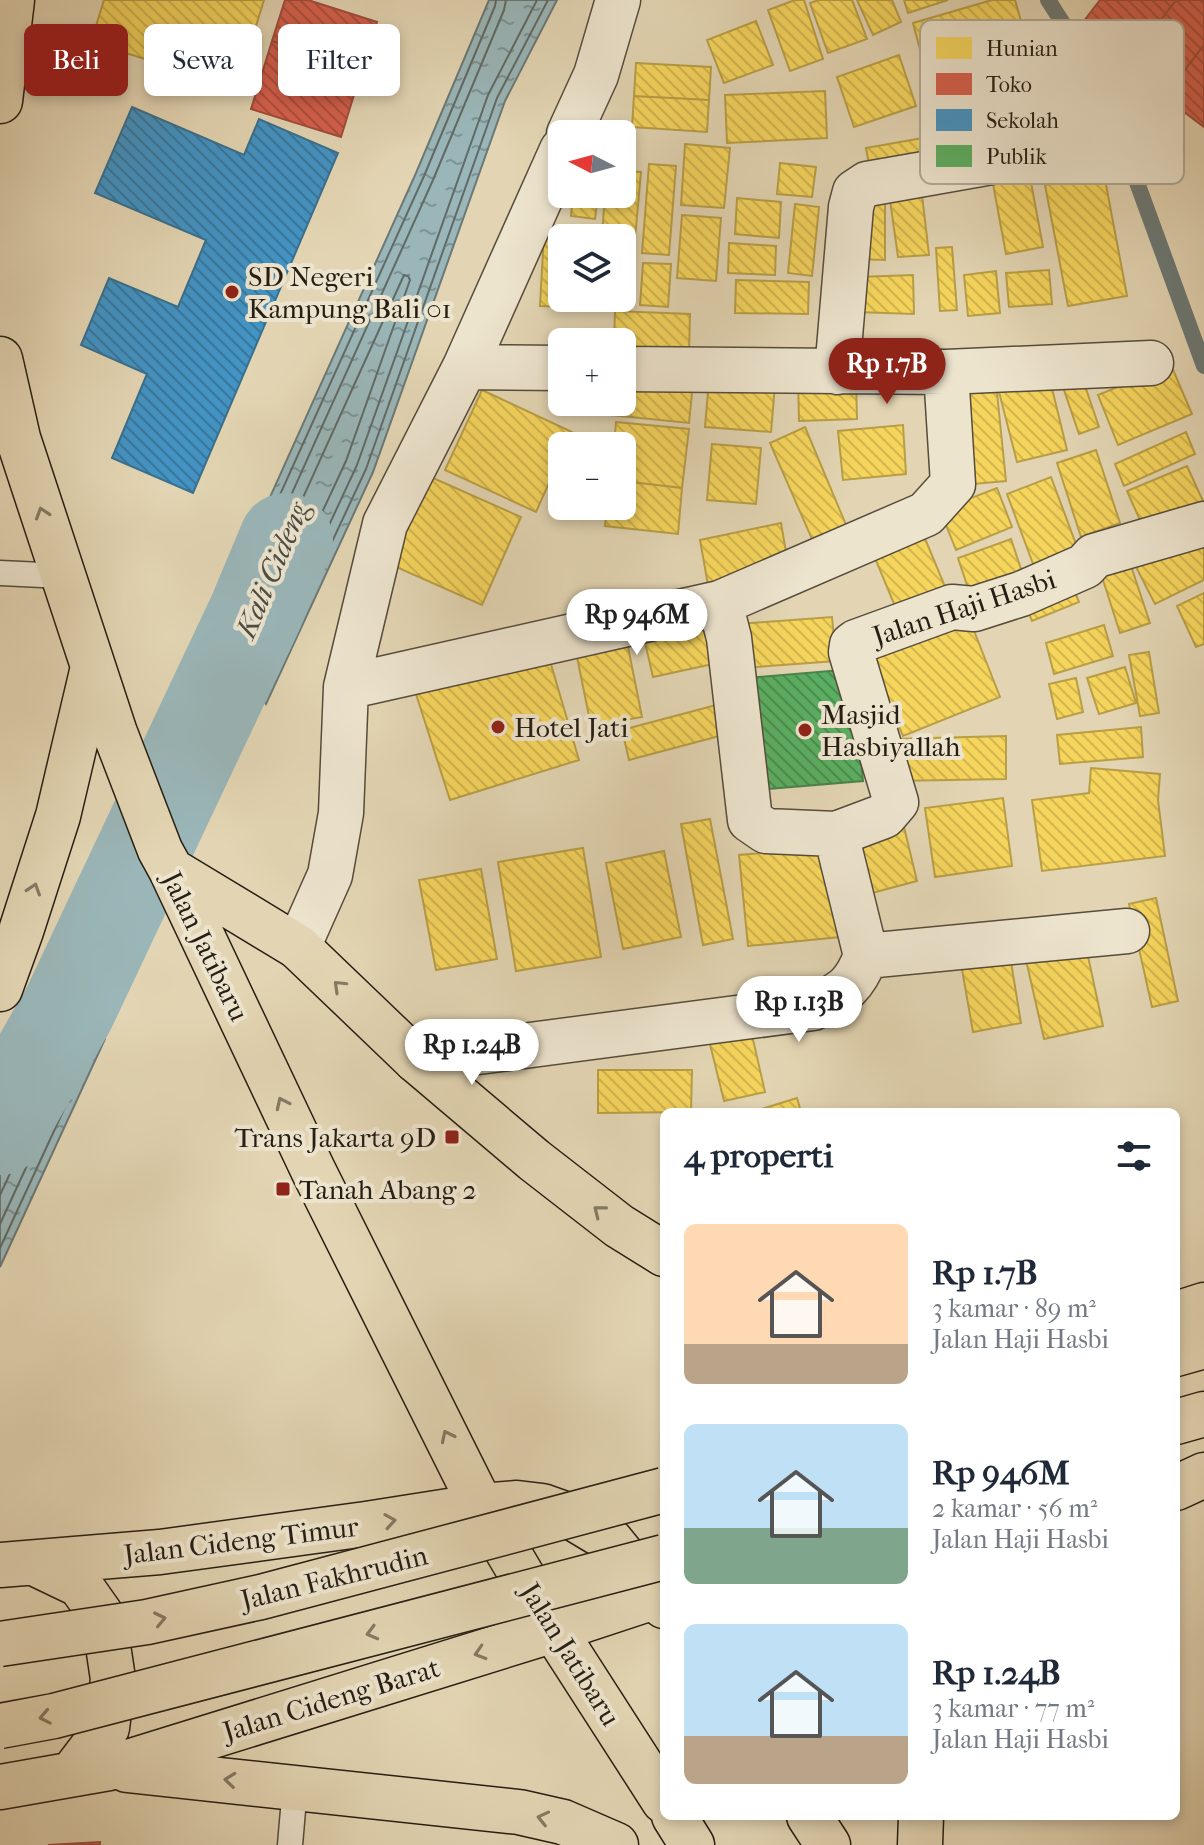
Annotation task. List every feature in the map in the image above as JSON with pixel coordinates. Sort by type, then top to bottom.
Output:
[{"type":"main road","points":[[0,101],[12,0]]},
{"type":"main road","name":"Jalan Jatibaru","points":[[0,359],[18,438],[63,576],[131,777],[165,860],[313,1170],[481,1506],[554,1630],[660,1795]]},
{"type":"main road","points":[[0,989],[58,816],[93,667]]},
{"type":"main road","points":[[165,860],[298,947],[416,1060],[534,1160],[619,1226],[660,1252]]},
{"type":"main road","points":[[1180,1313],[1204,1305]]},
{"type":"main road","points":[[1180,1353],[1204,1346]]},
{"type":"main road","points":[[1180,1421],[1204,1414]]},
{"type":"main road","points":[[1180,1486],[1204,1475]]},
{"type":"main road","points":[[554,1630],[583,1603],[595,1584],[610,1540],[624,1514],[642,1493],[660,1482]]},
{"type":"main road","name":"Jalan Fakhrudin","points":[[0,1644],[147,1622],[261,1597],[660,1491]]},
{"type":"main road","points":[[481,1506],[517,1503],[542,1506],[570,1516],[610,1540],[660,1584]]},
{"type":"main road","name":"Jalan Cideng Timur","points":[[17,1564],[160,1552],[481,1506]]},
{"type":"main road","points":[[17,1564],[80,1585],[104,1619],[113,1679],[107,1728],[90,1771],[295,1787],[519,1812],[563,1822],[616,1845]]},
{"type":"main road","name":"Jalan Cideng Barat","points":[[0,1726],[54,1716],[256,1662],[660,1586]]},
{"type":"main road","name":"Jalan Cideng Barat","points":[[0,1787],[90,1771],[554,1630],[660,1587]]},
{"type":"main road","points":[[676,1820],[692,1845]]},
{"type":"main road","points":[[812,1820],[828,1845]]},
{"type":"main road","points":[[920,1845],[921,1820]]},
{"type":"street","points":[[575,120],[596,75],[618,0]]},
{"type":"street","points":[[837,372],[851,207],[855,192],[867,184],[920,175]]},
{"type":"street","points":[[298,947],[330,875],[341,813],[346,687],[385,524],[465,367],[548,181]]},
{"type":"street","points":[[636,369],[946,372],[1151,363]]},
{"type":"street","points":[[465,367],[548,368]]},
{"type":"street","points":[[346,687],[720,603],[926,514],[953,484],[946,372]]},
{"type":"street","name":"Jalan Haji Hasbi","points":[[720,603],[729,638],[750,820],[766,831],[836,834],[884,816],[896,802],[851,652],[852,645],[952,607],[974,609],[1021,594],[1085,566],[1094,556],[1204,524]]},
{"type":"street","points":[[416,1060],[813,1008],[844,992],[866,956],[836,834]]},
{"type":"street","points":[[866,956],[1127,931]]},
{"type":"lane","points":[[0,573],[63,576]]},
{"type":"lane","points":[[290,1845],[295,1787]]},
{"type":"water","points":[[489,0],[557,0],[505,101],[373,472],[266,704],[212,626],[416,173]]},
{"type":"water","points":[[57,934],[105,1039],[0,1267],[0,1043]]},
{"type":"building: Hunian","points":[[104,0],[264,0],[257,24],[144,24],[144,59],[128,54],[128,24],[97,24]]},
{"type":"building: Hunian","points":[[795,0],[804,0],[823,59],[790,71],[768,10]]},
{"type":"building: Hunian","points":[[852,0],[867,39],[828,53],[810,3]]},
{"type":"building: Hunian","points":[[857,0],[892,0],[901,22],[873,35]]},
{"type":"building: Hunian","points":[[904,0],[948,0],[908,13]]},
{"type":"building: Hunian","points":[[992,0],[1015,0],[1021,20],[923,20]]},
{"type":"building: Hunian","points":[[756,21],[773,65],[724,83],[707,40]]},
{"type":"building: Hunian","points":[[920,21],[920,49],[913,23]]},
{"type":"building: Hunian","points":[[899,55],[916,106],[854,127],[837,77]]},
{"type":"building: Hunian","points":[[636,63],[711,67],[709,100],[634,96]]},
{"type":"building: Hunian","points":[[825,91],[827,138],[727,143],[725,95]]},
{"type":"building: Hunian","points":[[634,96],[709,100],[707,132],[636,127],[636,120],[632,120]]},
{"type":"building: Hunian","points":[[920,138],[920,168],[871,175],[866,148]]},
{"type":"building: Hunian","points":[[685,144],[730,148],[724,208],[681,205]]},
{"type":"building: Hunian","points":[[780,163],[816,167],[812,197],[777,194]]},
{"type":"building: Hunian","points":[[649,164],[676,166],[669,255],[642,253]]},
{"type":"building: Hunian","points":[[636,172],[641,172],[636,228],[636,224],[603,224],[604,208],[636,208]]},
{"type":"building: Hunian","points":[[993,184],[1031,184],[1043,247],[1006,254]]},
{"type":"building: Hunian","points":[[1106,184],[1127,296],[1068,306],[1045,185]]},
{"type":"building: Hunian","points":[[921,186],[929,255],[898,257],[889,193]]},
{"type":"building: Hunian","points":[[737,198],[781,202],[779,238],[735,234]]},
{"type":"building: Hunian","points":[[856,203],[885,203],[885,260],[856,259]]},
{"type":"building: Hunian","points":[[795,204],[819,207],[812,276],[788,273]]},
{"type":"building: Hunian","points":[[572,208],[596,208],[595,219],[571,216]]},
{"type":"building: Hunian","points":[[682,215],[721,218],[716,281],[677,278]]},
{"type":"building: Hunian","points":[[544,233],[548,233],[548,306],[540,306]]},
{"type":"building: Hunian","points":[[729,243],[776,246],[775,275],[728,273]]},
{"type":"building: Hunian","points":[[952,247],[957,310],[940,311],[936,248]]},
{"type":"building: Hunian","points":[[643,263],[671,264],[668,307],[640,305]]},
{"type":"building: Hunian","points":[[1049,270],[1052,304],[1009,307],[1006,273]]},
{"type":"building: Hunian","points":[[996,271],[1000,313],[968,316],[964,275]]},
{"type":"building: Hunian","points":[[913,275],[914,314],[856,312],[857,277]]},
{"type":"building: Hunian","points":[[736,280],[809,282],[808,314],[735,313]]},
{"type":"building: Hunian","points":[[615,312],[690,314],[689,354],[636,352],[636,328],[614,328]]},
{"type":"building: Hunian","points":[[1171,365],[1192,414],[1118,445],[1098,395]]},
{"type":"building: Hunian","points":[[995,373],[1006,481],[962,485],[951,378]]},
{"type":"building: Hunian","points":[[1049,376],[1067,450],[1017,462],[998,388]]},
{"type":"building: Hunian","points":[[636,377],[693,383],[689,423],[621,416],[636,416]]},
{"type":"building: Hunian","points":[[856,377],[857,419],[799,421],[798,379]]},
{"type":"building: Hunian","points":[[1082,377],[1099,427],[1079,434],[1062,384]]},
{"type":"building: Hunian","points":[[709,380],[775,385],[771,432],[705,427]]},
{"type":"building: Hunian","points":[[482,390],[572,432],[548,432],[548,485],[536,512],[445,470]]},
{"type":"building: Hunian","points":[[616,422],[689,429],[682,488],[636,483],[636,432],[615,432]]},
{"type":"building: Hunian","points":[[903,425],[906,474],[843,480],[838,431]]},
{"type":"building: Hunian","points":[[805,427],[849,532],[815,546],[770,443]]},
{"type":"building: Hunian","points":[[1186,432],[1195,454],[1124,486],[1115,464]]},
{"type":"building: Hunian","points":[[712,444],[761,448],[756,504],[707,500]]},
{"type":"building: Hunian","points":[[1096,450],[1120,523],[1081,537],[1057,463]]},
{"type":"building: Hunian","points":[[1187,466],[1203,501],[1143,527],[1127,491]]},
{"type":"building: Hunian","points":[[424,474],[521,517],[482,605],[385,562]]},
{"type":"building: Hunian","points":[[1051,477],[1083,563],[1039,580],[1007,494]]},
{"type":"building: Hunian","points":[[636,483],[682,488],[678,534],[605,526],[606,520],[636,520]]},
{"type":"building: Hunian","points":[[997,488],[1012,527],[956,550],[940,510]]},
{"type":"building: Hunian","points":[[781,523],[789,569],[708,585],[700,540]]},
{"type":"building: Hunian","points":[[921,529],[946,589],[897,611],[872,551]]},
{"type":"building: Hunian","points":[[1011,539],[1027,587],[974,606],[958,558]]},
{"type":"building: Hunian","points":[[1204,546],[1204,580],[1155,604],[1135,565]]},
{"type":"building: Hunian","points":[[1125,548],[1150,623],[1120,633],[1096,558]]},
{"type":"building: Hunian","points":[[1069,578],[1079,602],[1032,621],[1022,596]]},
{"type":"building: Hunian","points":[[1204,593],[1204,644],[1196,647],[1177,606]]},
{"type":"building: Hunian","points":[[967,613],[1000,697],[903,736],[868,652]]},
{"type":"building: Hunian","points":[[832,617],[836,661],[743,668],[739,624]]},
{"type":"building: Hunian","points":[[703,621],[713,664],[653,677],[643,634]]},
{"type":"building: Hunian","points":[[1104,625],[1113,656],[1054,674],[1046,643]]},
{"type":"building: Hunian","points":[[626,637],[642,717],[591,726],[575,647]]},
{"type":"building: Hunian","points":[[1149,652],[1159,713],[1140,716],[1129,655]]},
{"type":"building: Hunian","name":"Hotel Jati","points":[[548,654],[579,760],[450,800],[416,694]]},
{"type":"building: Hunian","points":[[1125,667],[1136,703],[1099,714],[1087,678]]},
{"type":"building: Hunian","points":[[1076,678],[1083,712],[1057,719],[1049,684]]},
{"type":"building: Hunian","points":[[720,704],[727,734],[629,760],[622,730]]},
{"type":"building: Hunian","points":[[1141,727],[1143,757],[1060,764],[1057,735]]},
{"type":"building: Hunian","points":[[1006,736],[1006,779],[893,781],[892,739]]},
{"type":"building: Hunian","points":[[1091,768],[1160,774],[1158,800],[1165,856],[1042,871],[1032,800],[1089,793]]},
{"type":"building: Hunian","points":[[1003,798],[1012,866],[935,877],[925,808]]},
{"type":"building: Hunian","points":[[710,819],[733,939],[703,945],[681,824]]},
{"type":"building: Hunian","points":[[904,827],[917,881],[861,896],[848,841]]},
{"type":"building: Hunian","points":[[831,847],[840,937],[748,946],[739,855]]},
{"type":"building: Hunian","points":[[583,848],[601,957],[516,971],[498,862]]},
{"type":"building: Hunian","points":[[664,851],[681,937],[623,949],[606,863]]},
{"type":"building: Hunian","points":[[481,869],[497,959],[436,970],[419,880]]},
{"type":"building: Hunian","points":[[1156,898],[1178,1001],[1152,1007],[1129,904]]},
{"type":"building: Hunian","points":[[1086,947],[1103,1026],[1044,1039],[1026,960]]},
{"type":"building: Hunian","points":[[1009,950],[1021,1023],[973,1032],[960,958]]},
{"type":"building: Hunian","points":[[749,1022],[765,1092],[724,1101],[707,1032]]},
{"type":"building: Hunian","points":[[598,1070],[692,1070],[691,1108],[660,1108],[660,1112],[598,1113]]},
{"type":"building: Hunian","points":[[797,1098],[800,1108],[765,1108]]},
{"type":"building: Toko","points":[[285,0],[308,0],[377,22],[278,24],[278,43],[272,41]]},
{"type":"building: Toko","points":[[1100,0],[1176,0],[1161,20],[1085,20]]},
{"type":"building: Toko","points":[[1176,0],[1204,0],[1204,45],[1184,71],[1184,20],[1161,20]]},
{"type":"building: Toko","points":[[272,41],[278,43],[278,96],[354,96],[341,137],[251,109],[255,96],[262,96],[262,73]]},
{"type":"building: Toko","points":[[1204,45],[1204,127],[1184,112],[1184,71]]},
{"type":"building: Toko","points":[[100,1842],[100,1845],[48,1845]]},
{"type":"building: Sekolah","name":"SD Negeri Kampung Bali 01","points":[[132,107],[244,155],[259,119],[338,153],[193,493],[112,458],[147,374],[81,345],[109,278],[178,307],[206,240],[95,193]]},
{"type":"building: Publik","name":"Masjid Hasbiyallah","points":[[853,669],[863,781],[756,790],[747,678]]},
{"type":"waterway","points":[[1048,0],[1061,20]]},
{"type":"waterway","points":[[1138,184],[1204,366]]},
{"type":"waterway","name":"Kali Cideng","points":[[0,1128],[69,1008],[255,614],[286,540]]},
{"type":"place","name":"SD Negeri Kampung Bali 01","points":[[232,292]]},
{"type":"place","name":"Hotel Jati","points":[[498,727]]},
{"type":"place","name":"Masjid Hasbiyallah","points":[[805,730]]},
{"type":"place","name":"Trans Jakarta 9D","points":[[452,1137]]},
{"type":"place","name":"Tanah Abang 2","points":[[283,1189]]}]
